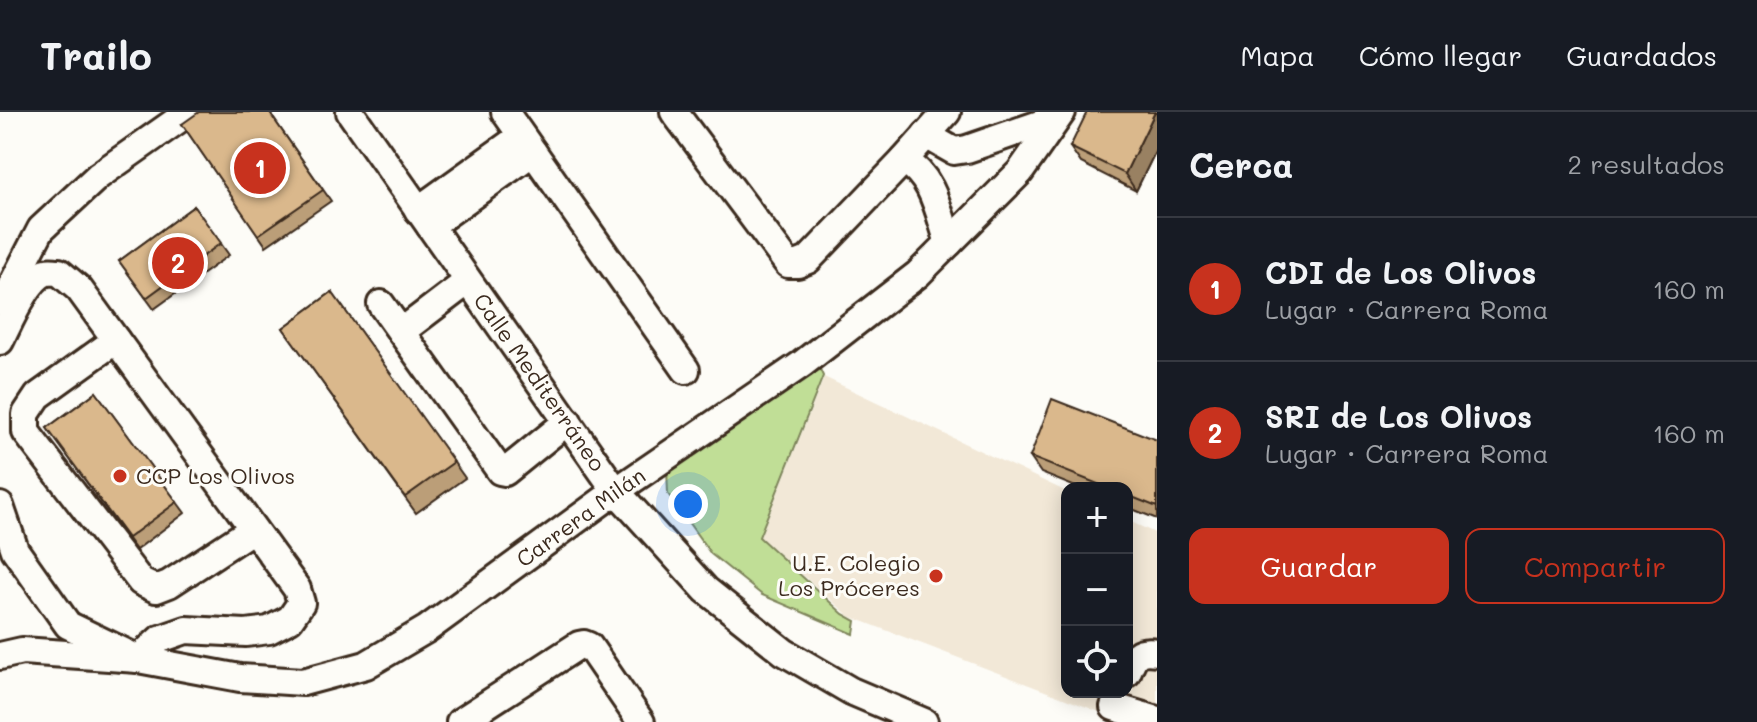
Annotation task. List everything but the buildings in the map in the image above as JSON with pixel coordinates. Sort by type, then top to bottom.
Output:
[{"type":"street","points":[[0,330],[9,291],[41,229],[98,176],[189,112]]},
{"type":"street","name":"Calle Mediterráneo","points":[[350,112],[616,491],[706,590],[784,652],[851,691],[924,722]]},
{"type":"street","points":[[505,112],[686,370]]},
{"type":"street","points":[[674,112],[788,264],[808,260],[947,112]]},
{"type":"street","points":[[926,135],[954,151],[1060,115]]},
{"type":"street","name":"Carrera Milán","points":[[0,656],[22,651],[138,659],[240,678],[303,682],[366,665],[427,629],[616,491],[802,364],[918,274],[1020,172],[1060,115]]},
{"type":"street","points":[[424,218],[527,144]]},
{"type":"street","points":[[904,160],[917,168],[928,182],[949,243]]},
{"type":"street","points":[[0,341],[23,296],[45,273],[59,272],[79,289],[297,589],[301,603],[290,619],[269,630],[246,633],[186,630],[160,639],[138,659],[68,625],[15,550],[0,506]]},
{"type":"street","points":[[401,332],[468,281]]},
{"type":"street","points":[[381,304],[500,471],[505,472],[568,421]]},
{"type":"street","points":[[116,340],[38,396],[26,414],[26,432],[141,582],[148,586],[156,589],[169,584],[253,529]]},
{"type":"street","points":[[460,722],[584,644],[589,646],[641,722]]},
{"type":"street","points":[[1133,658],[1145,650],[1157,652]]},
{"type":"street","points":[[1114,707],[1157,720]]},
{"type":"shaded area","name":"U.E. Colegio Los Próceres","points":[[824,377],[1061,489],[1061,697],[849,616],[760,537]]},
{"type":"shaded area","name":"U.E. Colegio Los Próceres","points":[[1133,523],[1157,534],[1157,722],[1126,722],[1063,698],[1133,698]]},
{"type":"green space","points":[[814,356],[823,376],[759,537],[843,614],[856,621],[854,634],[762,595],[711,554],[668,494],[667,468]]},
{"type":"place","name":"CDI de Los Olivos","points":[[260,168]]},
{"type":"place","name":"SRI de Los Olivos","points":[[178,263]]},
{"type":"place","name":"CCP Los Olivos","points":[[120,476]]},
{"type":"place","name":"U.E. Colegio Los Próceres","points":[[936,576]]}]
